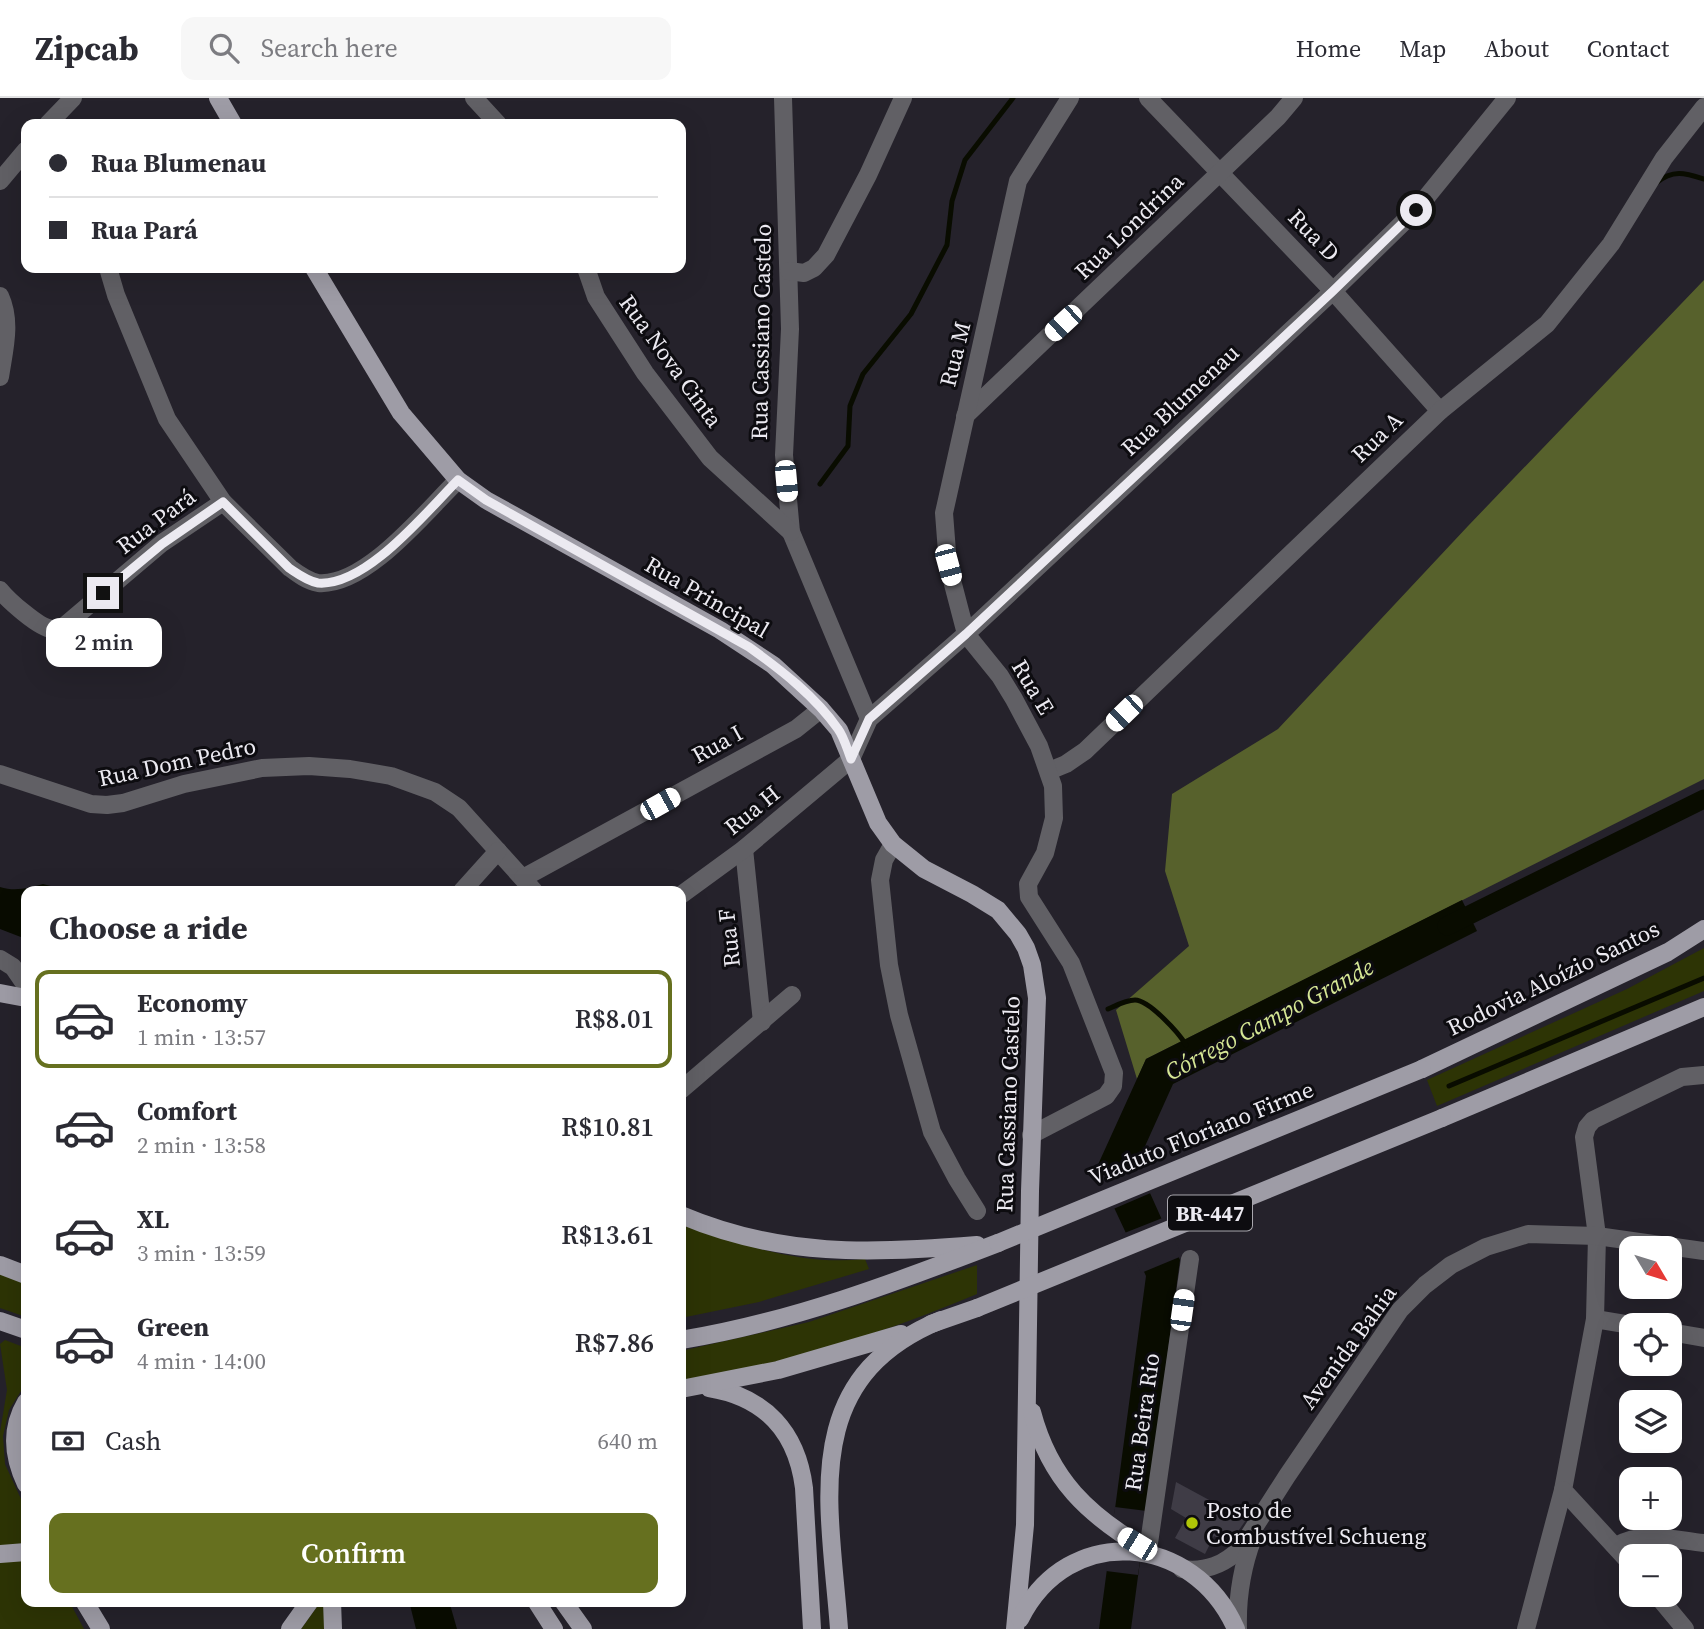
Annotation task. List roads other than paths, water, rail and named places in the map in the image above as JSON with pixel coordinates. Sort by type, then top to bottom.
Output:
[{"type":"main road","points":[[219,98],[230,119]]},
{"type":"main road","name":"Rua Principal","points":[[317,273],[401,413],[458,480],[486,500],[749,647],[773,665],[821,709],[839,730],[878,822],[893,844]]},
{"type":"main road","name":"Rua Cassiano Castelo","points":[[893,844],[924,869],[998,911],[1026,948],[1032,965],[1037,998],[1031,1135],[1026,1525],[1016,1629]]},
{"type":"main road","name":"Rodovia Aloízio Santos","points":[[1422,1069],[1668,952],[1704,931]]},
{"type":"main road","points":[[0,993],[21,997]]},
{"type":"main road","name":"BR-447","points":[[688,1388],[778,1370],[860,1348],[977,1308],[1442,1118],[1704,1007]]},
{"type":"main road","name":"Viaduto Floriano Firme","points":[[977,1248],[998,1243],[1422,1069]]},
{"type":"main road","points":[[686,1217],[753,1239],[821,1250],[884,1252],[977,1248]]},
{"type":"main road","points":[[686,1339],[806,1311],[884,1286],[977,1248]]},
{"type":"main road","points":[[0,1265],[21,1273]]},
{"type":"main road","points":[[839,1629],[828,1485],[834,1434],[848,1399],[872,1365],[904,1338],[941,1320]]},
{"type":"main road","points":[[0,1321],[21,1328]]},
{"type":"main road","points":[[688,1388],[724,1391],[752,1401],[775,1420],[793,1444],[803,1473],[812,1629]]},
{"type":"main road","name":"Rua Cassiano Castelo","points":[[1028,1392],[1041,1443],[1058,1474],[1080,1501],[1112,1528],[1147,1551],[1182,1569],[1212,1592],[1237,1629]]},
{"type":"main road","points":[[21,1413],[15,1443],[21,1474]]},
{"type":"main road","points":[[1016,1629],[1027,1604],[1053,1575],[1076,1561],[1109,1551],[1147,1551]]},
{"type":"main road","points":[[0,1554],[21,1552]]},
{"type":"main road","points":[[88,1607],[101,1629]]},
{"type":"main road","points":[[290,1629],[306,1607]]},
{"type":"main road","points":[[332,1607],[332,1629]]},
{"type":"main road","points":[[540,1607],[554,1629]]},
{"type":"main road","points":[[567,1607],[583,1629]]},
{"type":"street","points":[[55,115],[73,98]]},
{"type":"street","points":[[474,98],[493,119]]},
{"type":"street","name":"Rua Cassiano Castelo","points":[[783,98],[790,329],[784,455],[792,532],[869,719]]},
{"type":"street","points":[[789,271],[804,273],[814,268],[827,255],[903,98]]},
{"type":"street","name":"Rua M","points":[[966,634],[948,565],[944,513],[1018,181],[1070,98]]},
{"type":"street","name":"Rua D","points":[[1148,98],[1333,291],[1440,411]]},
{"type":"street","name":"Rua Londrina","points":[[965,416],[1278,117],[1294,98]]},
{"type":"street","name":"Rua Blumenau","points":[[869,719],[966,634],[1333,291],[1416,210],[1507,98]]},
{"type":"street","name":"Rua A","points":[[1049,771],[1066,764],[1084,751],[1440,411],[1547,324],[1611,244],[1664,158],[1704,107]]},
{"type":"street","points":[[0,181],[21,156]]},
{"type":"street","points":[[109,273],[167,419],[223,502],[289,568],[302,577],[316,583],[335,582],[356,574],[378,559],[458,480]]},
{"type":"street","name":"Rua Nova Cinta","points":[[588,273],[596,297],[645,373],[710,458],[792,532]]},
{"type":"street","points":[[0,296],[7,334],[0,377]]},
{"type":"street","name":"Rua Pará","points":[[0,590],[42,625],[53,629],[63,626],[162,544],[223,502]]},
{"type":"street","name":"Rua E","points":[[966,634],[992,665],[1014,698],[1049,771],[1054,794],[1054,818],[1045,853],[1028,884],[1029,897],[1071,963],[1114,1073],[1114,1080],[1106,1096],[1031,1135]]},
{"type":"street","name":"Rua I","points":[[528,884],[796,729],[821,709]]},
{"type":"street","points":[[851,759],[869,719]]},
{"type":"street","name":"Rua H","points":[[686,891],[744,849],[851,759]]},
{"type":"street","name":"Rua Dom Pedro","points":[[0,774],[91,804],[107,805],[123,803],[184,784],[262,768],[309,766],[391,776],[435,792],[459,808],[528,884]]},
{"type":"street","points":[[893,844],[884,860],[880,880],[889,965],[899,1015],[932,1132],[977,1211]]},
{"type":"street","name":"Rua F","points":[[744,849],[762,1022]]},
{"type":"street","points":[[466,886],[498,851]]},
{"type":"street","points":[[0,959],[13,967],[21,979]]},
{"type":"street","points":[[686,1086],[792,995]]},
{"type":"street","points":[[1526,1629],[1563,1490],[1595,1319],[1597,1236],[1584,1137],[1587,1127],[1593,1120],[1682,1077],[1700,1074]]},
{"type":"street","name":"Avenida Bahia","points":[[1182,1569],[1212,1567],[1241,1548],[1401,1310],[1425,1285],[1451,1265],[1486,1247],[1528,1234],[1597,1236],[1704,1251]]},
{"type":"street","name":"Rua Beira Rio","points":[[1147,1551],[1190,1259]]},
{"type":"street","points":[[1595,1319],[1619,1323]]},
{"type":"street","points":[[1682,1334],[1704,1338]]},
{"type":"street","points":[[1563,1490],[1619,1550]]},
{"type":"street","name":"Avenida Bahia","points":[[1237,1629],[1242,1573],[1256,1530],[1267,1509]]},
{"type":"street","points":[[1616,1546],[1628,1539],[1640,1537],[1704,1543]]},
{"type":"street","points":[[1667,1607],[1685,1629]]},
{"type":"water","points":[[0,887],[21,889],[21,937],[0,929]]},
{"type":"water","points":[[1462,900],[1477,931],[1173,1084],[1137,1164],[1180,1260],[1131,1629],[1099,1629],[1146,1276],[1096,1169],[1146,1059]]},
{"type":"water","points":[[410,1607],[451,1607],[457,1629],[416,1629]]},
{"type":"waterway","points":[[820,484],[848,446],[850,406],[863,374],[911,314],[947,245],[952,201],[965,160],[1013,98]]},
{"type":"waterway","points":[[1656,183],[1674,174],[1704,179]]},
{"type":"waterway","name":"Córrego Campo Grande","points":[[1447,926],[1704,799]]},
{"type":"waterway","points":[[1449,1086],[1704,978]]},
{"type":"waterway","points":[[1108,1009],[1128,1001],[1141,1001],[1163,1018],[1186,1045]]},
{"type":"place","name":"Posto de Combustível Schueng","points":[[1192,1523]]}]
